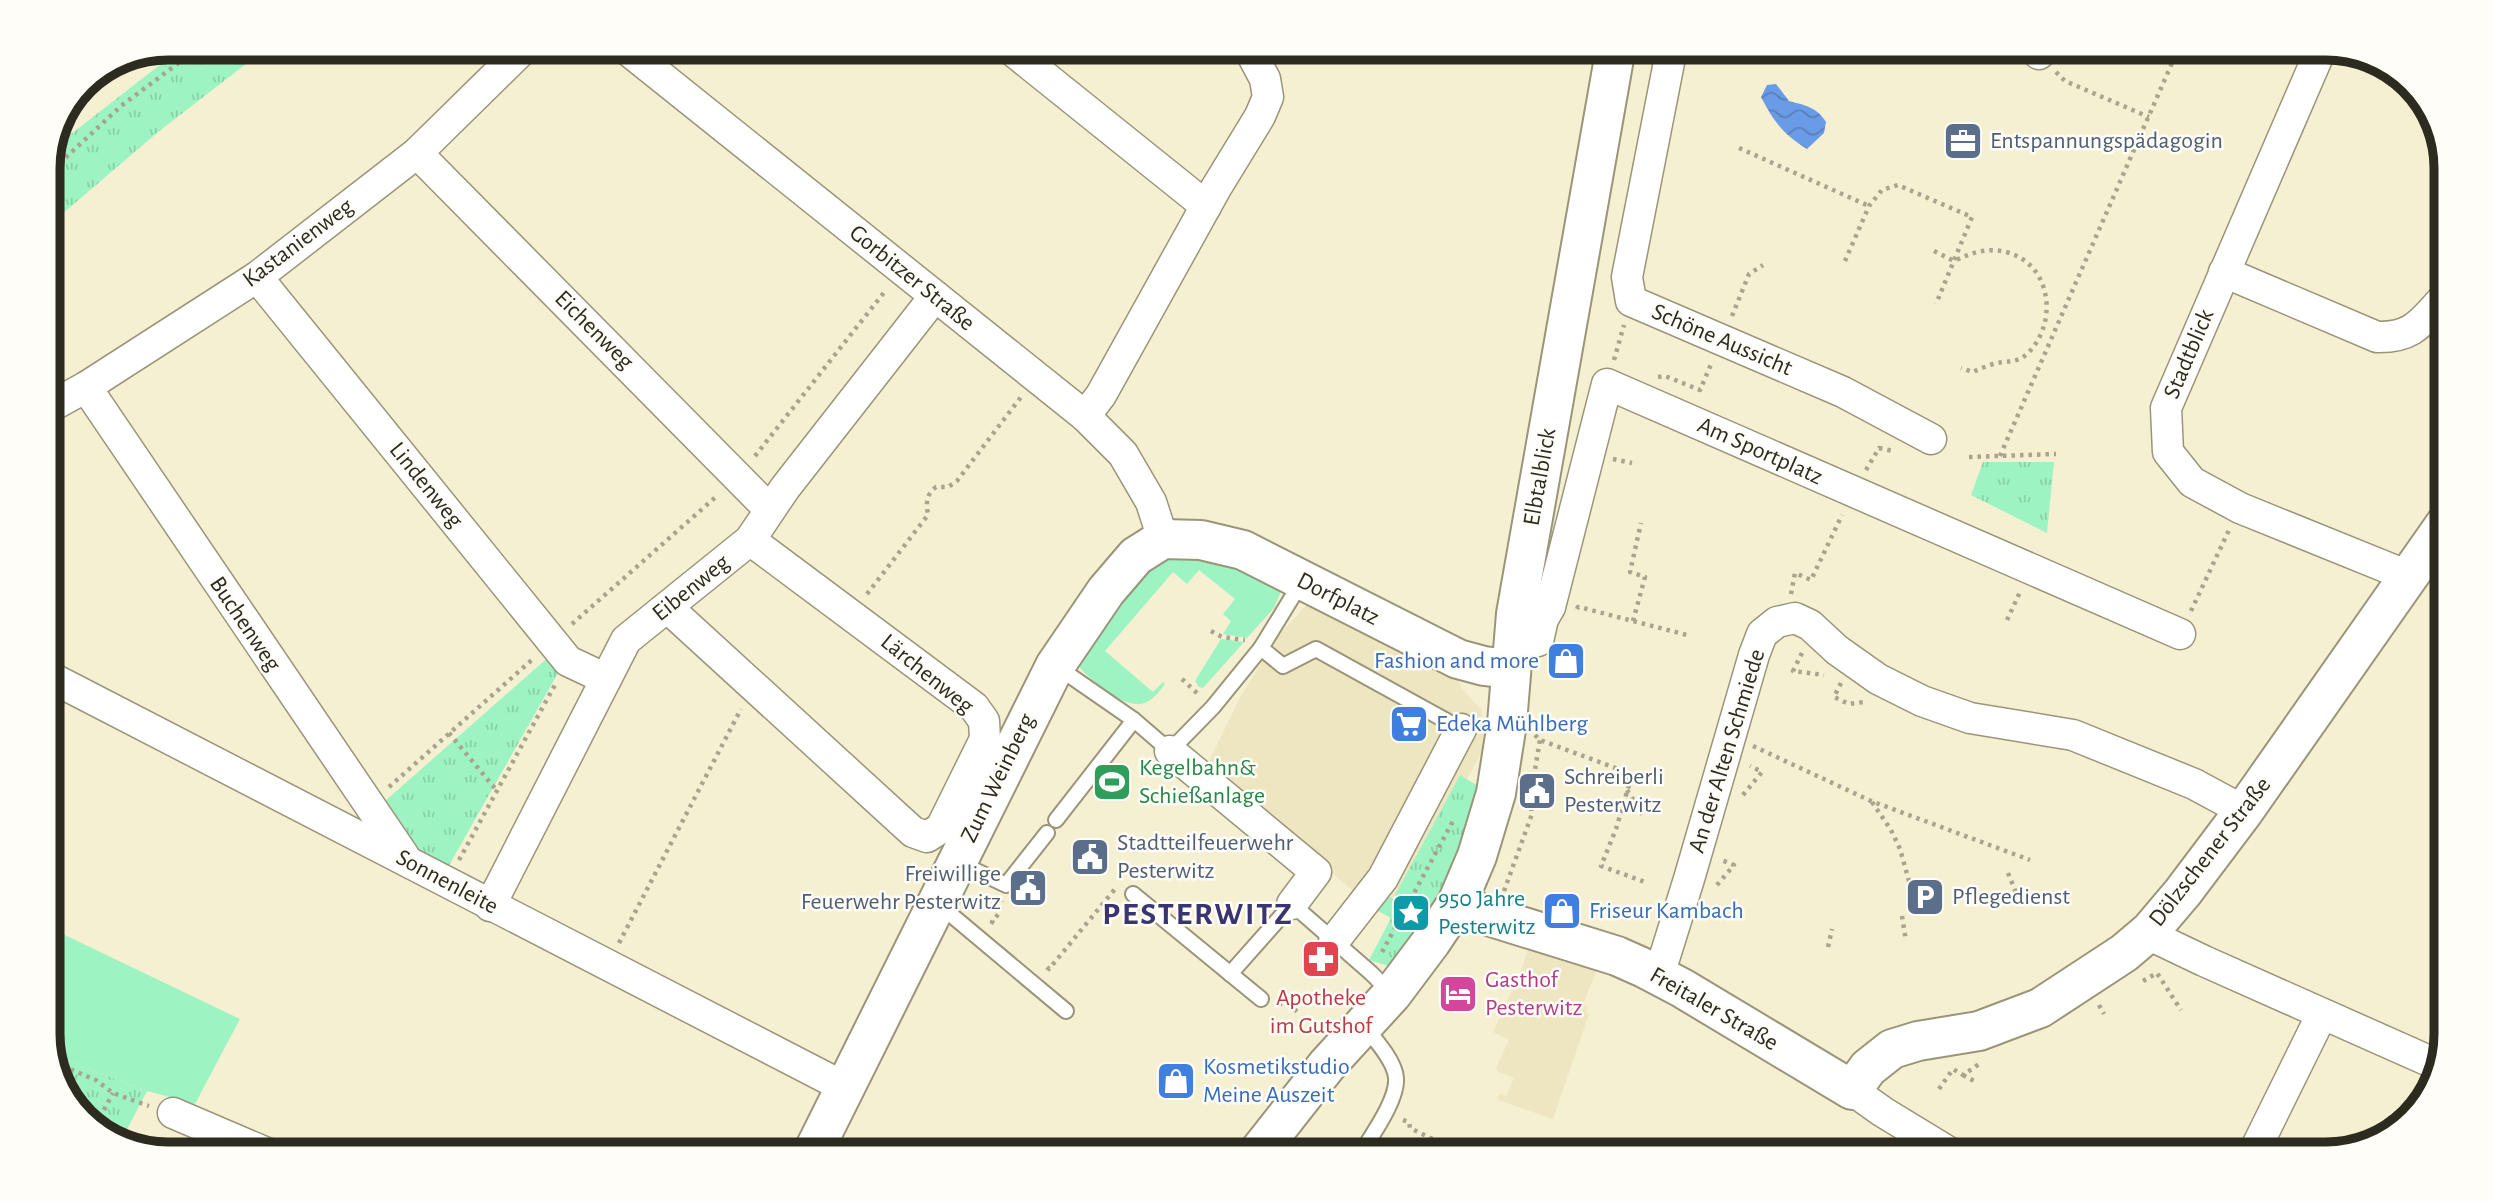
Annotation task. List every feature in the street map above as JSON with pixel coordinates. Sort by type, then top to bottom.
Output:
[{"type":"street","name":"Kastanienweg","points":[[60,401],[257,277],[417,153],[512,60]]},
{"type":"street","name":"Gorbitzer Straße","points":[[640,60],[1085,416],[1123,454],[1151,502],[1163,539]]},
{"type":"street","points":[[1024,60],[1206,206]]},
{"type":"street","points":[[1085,416],[1101,395],[1206,206],[1260,116],[1268,97],[1265,79],[1255,60]]},
{"type":"street","name":"Elbtalblick","points":[[1457,903],[1477,856],[1496,793],[1507,723],[1511,657],[1614,60]]},
{"type":"street","name":"Schöne Aussicht","points":[[1669,60],[1627,277],[1631,301],[1843,392],[1931,439]]},
{"type":"street","name":"Stadtblick","points":[[2316,60],[2166,408],[2168,452],[2192,482],[2240,508],[2408,576]]},
{"type":"street","name":"Eichenweg","points":[[417,153],[769,509]]},
{"type":"street","points":[[2224,272],[2377,337],[2396,337],[2414,330],[2433,310]]},
{"type":"street","name":"Lindenweg","points":[[257,277],[560,651],[606,679]]},
{"type":"street","name":"Eibenweg","points":[[490,906],[626,640],[750,540],[769,509],[935,296]]},
{"type":"street","points":[[1511,657],[1538,641],[1543,619],[1550,607],[1607,384]]},
{"type":"street","name":"Am Sportplatz","points":[[1607,384],[2180,634]]},
{"type":"street","name":"Buchenweg","points":[[86,387],[406,859]]},
{"type":"street","name":"Dorfplatz","points":[[1163,539],[1201,540],[1243,551],[1458,659],[1484,667],[1511,657]]},
{"type":"street","name":"Zum Weinberg","points":[[818,1142],[1055,666],[1106,591],[1136,556],[1163,539]]},
{"type":"street","name":"Lärchenweg","points":[[750,540],[974,707],[984,721],[985,739],[941,828],[927,837],[913,832],[753,686]]},
{"type":"street","name":"Dölzschener Straße","points":[[1852,1090],[1868,1068],[1892,1049],[1918,1041],[1979,1031],[2040,1009],[2124,953],[2150,931],[2244,811],[2433,541]]},
{"type":"street","points":[[668,608],[753,686]]},
{"type":"street","name":"An der Alten Schmiede","points":[[1656,974],[1664,959],[1689,879],[1754,655],[1762,634],[1777,622],[1795,618],[1810,625],[1837,650],[1878,679],[1922,701],[1970,718],[2073,736],[2194,784],[2244,811]]},
{"type":"street","name":"Sonnenleite","points":[[60,682],[846,1088]]},
{"type":"street","points":[[1334,941],[1383,878],[1461,729]]},
{"type":"street","points":[[1170,751],[1316,872],[1292,904]]},
{"type":"street","points":[[1266,1142],[1363,1025],[1385,977],[1438,933],[1457,903]]},
{"type":"street","name":"Freitaler Straße","points":[[1457,903],[1485,915],[1617,957],[1656,974],[1852,1090],[1932,1142]]},
{"type":"street","points":[[2150,931],[2160,940],[2429,1061]]},
{"type":"street","points":[[2259,1142],[2322,1014]]},
{"type":"street","points":[[173,1114],[230,1142]]},
{"type":"lane","points":[[1055,666],[1134,720],[1170,751],[1213,708],[1261,648],[1303,581]]},
{"type":"lane","points":[[1261,648],[1283,666],[1316,649],[1461,729]]},
{"type":"lane","points":[[1056,820],[1134,720]]},
{"type":"lane","points":[[957,862],[1006,885],[1047,833]]},
{"type":"lane","points":[[1133,894],[1261,999]]},
{"type":"lane","points":[[936,902],[1066,1012]]},
{"type":"lane","points":[[1230,974],[1292,904],[1371,973],[1385,977]]},
{"type":"lane","points":[[1363,1025],[1384,1050],[1396,1078],[1388,1110],[1367,1142]]},
{"type":"path","points":[[60,163],[121,107],[183,60]]},
{"type":"path","points":[[2000,456],[2172,60]]},
{"type":"path","points":[[2065,81],[2149,117]]},
{"type":"path","points":[[1738,148],[1869,206]]},
{"type":"path","points":[[1845,261],[1869,206],[1882,190],[1898,184],[1972,217],[1936,304]]},
{"type":"path","points":[[1934,251],[1954,261]]},
{"type":"path","points":[[1954,261],[1974,251],[2008,252],[2025,261],[2039,276],[2047,294],[2047,315],[2040,335],[2028,353],[2013,362],[1995,363],[1973,372],[1961,368]]},
{"type":"path","points":[[368,806],[449,733],[560,651],[739,476],[902,270]]},
{"type":"path","points":[[1607,384],[1631,301]]},
{"type":"path","points":[[852,614],[928,515],[928,494],[936,487],[948,487],[957,481],[1020,397]]},
{"type":"path","points":[[1853,491],[1879,448],[1904,454]]},
{"type":"path","points":[[1969,457],[2056,454]]},
{"type":"path","points":[[2180,634],[2240,508]]},
{"type":"path","points":[[1633,621],[1644,577],[1630,572],[1641,523]]},
{"type":"path","points":[[1796,573],[1811,580],[1833,534]]},
{"type":"path","points":[[1583,608],[1688,635]]},
{"type":"path","points":[[1211,631],[1222,637],[1245,640],[1261,648]]},
{"type":"path","points":[[1804,649],[1793,671],[1824,675]]},
{"type":"path","points":[[447,882],[498,792],[560,651]]},
{"type":"path","points":[[1842,679],[1834,697],[1849,704],[1868,702]]},
{"type":"path","points":[[607,966],[753,686]]},
{"type":"path","points":[[449,733],[498,792]]},
{"type":"path","points":[[1532,733],[1540,740],[1621,770],[1629,785],[1601,866],[1645,883]]},
{"type":"path","points":[[1504,891],[1532,814],[1530,799],[1540,740]]},
{"type":"path","points":[[1743,741],[1871,800],[2031,860]]},
{"type":"path","points":[[1627,790],[1644,817]]},
{"type":"path","points":[[1871,800],[1900,849],[1918,914]]},
{"type":"path","points":[[1385,977],[1396,926],[1458,812]]},
{"type":"path","points":[[2008,873],[2017,895]]},
{"type":"path","points":[[1039,961],[1049,969],[1120,883],[1133,894]]},
{"type":"path","points":[[1002,929],[992,922],[999,913],[1006,885]]},
{"type":"path","points":[[1695,904],[1726,915]]},
{"type":"path","points":[[1902,916],[1906,941]]},
{"type":"path","points":[[1386,921],[1396,926]]},
{"type":"path","points":[[1828,947],[1832,929]]},
{"type":"path","points":[[2133,987],[2157,973],[2181,1010]]},
{"type":"path","points":[[65,1067],[96,1080],[113,1093],[140,1104]]},
{"type":"path","points":[[1964,1075],[1976,1082]]},
{"type":"path","points":[[100,1117],[113,1093]]},
{"type":"path","points":[[1402,1119],[1409,1122],[1410,1128],[1439,1142]]},
{"type":"shaded area","points":[[1310,601],[1455,672],[1462,689],[1481,709],[1484,748],[1391,918],[1371,907],[1208,763],[1241,696],[1278,636]]},
{"type":"shaded area","points":[[1528,949],[1597,970],[1583,1004],[1588,1006],[1586,1013],[1589,1014],[1553,1119],[1498,1100],[1499,1094],[1506,1096],[1514,1078],[1495,1070],[1509,1040],[1493,1032]]},
{"type":"green space","points":[[166,60],[251,60],[158,132],[60,216],[60,161],[63,140]]},
{"type":"green space","points":[[1983,462],[2054,462],[2047,533],[1971,495]]},
{"type":"green space","points":[[1204,551],[1282,589],[1274,608],[1247,638],[1223,634],[1231,621],[1223,614],[1235,599],[1199,570],[1187,584],[1173,572],[1105,651],[1153,692],[1163,682],[1165,684],[1145,703],[1126,702],[1115,697],[1085,673],[1072,658],[1160,557]]},
{"type":"green space","points":[[1221,639],[1244,642],[1203,688],[1199,687],[1195,681]]},
{"type":"green space","points":[[552,654],[562,666],[447,869],[425,858],[385,801]]},
{"type":"green space","points":[[1460,775],[1485,790],[1469,845],[1405,960],[1389,966],[1369,960],[1391,918],[1371,907],[1380,892],[1393,899]]},
{"type":"green space","points":[[60,933],[240,1019],[195,1104],[147,1091],[63,1059],[60,1040]]},
{"type":"green space","points":[[63,1059],[147,1091],[125,1133],[102,1119],[86,1105],[71,1081]]},
{"type":"water","points":[[1776,84],[1789,101],[1814,110],[1826,122],[1824,133],[1807,149],[1780,127],[1761,97],[1767,85]]},
{"type":"place","name":"Entspannungspädagogin","points":[[1963,141]]},
{"type":"place","name":"Fashion and more","points":[[1566,661]]},
{"type":"place","name":"Edeka Mühlberg","points":[[1409,724]]},
{"type":"place","name":"Kegelbahn& Schießanlage","points":[[1112,782]]},
{"type":"place","name":"Schreiberli Pesterwitz","points":[[1537,791]]},
{"type":"place","name":"Stadtteilfeuerwehr Pesterwitz","points":[[1090,857]]},
{"type":"place","name":"Freiwillige Feuerwehr Pesterwitz","points":[[1028,888]]},
{"type":"place","name":"Pflegedienst","points":[[1925,897]]},
{"type":"place","name":"Friseur Kambach","points":[[1562,911]]},
{"type":"place","name":"950 Jahre Pesterwitz","points":[[1411,913]]},
{"type":"place","name":"Apotheke im Gutshof","points":[[1321,959]]},
{"type":"place","name":"Gasthof Pesterwitz","points":[[1458,994]]},
{"type":"place","name":"Kosmetikstudio Meine Auszeit","points":[[1176,1081]]},
{"type":"district","name":"PESTERWITZ","points":[[1198,914]]}]
